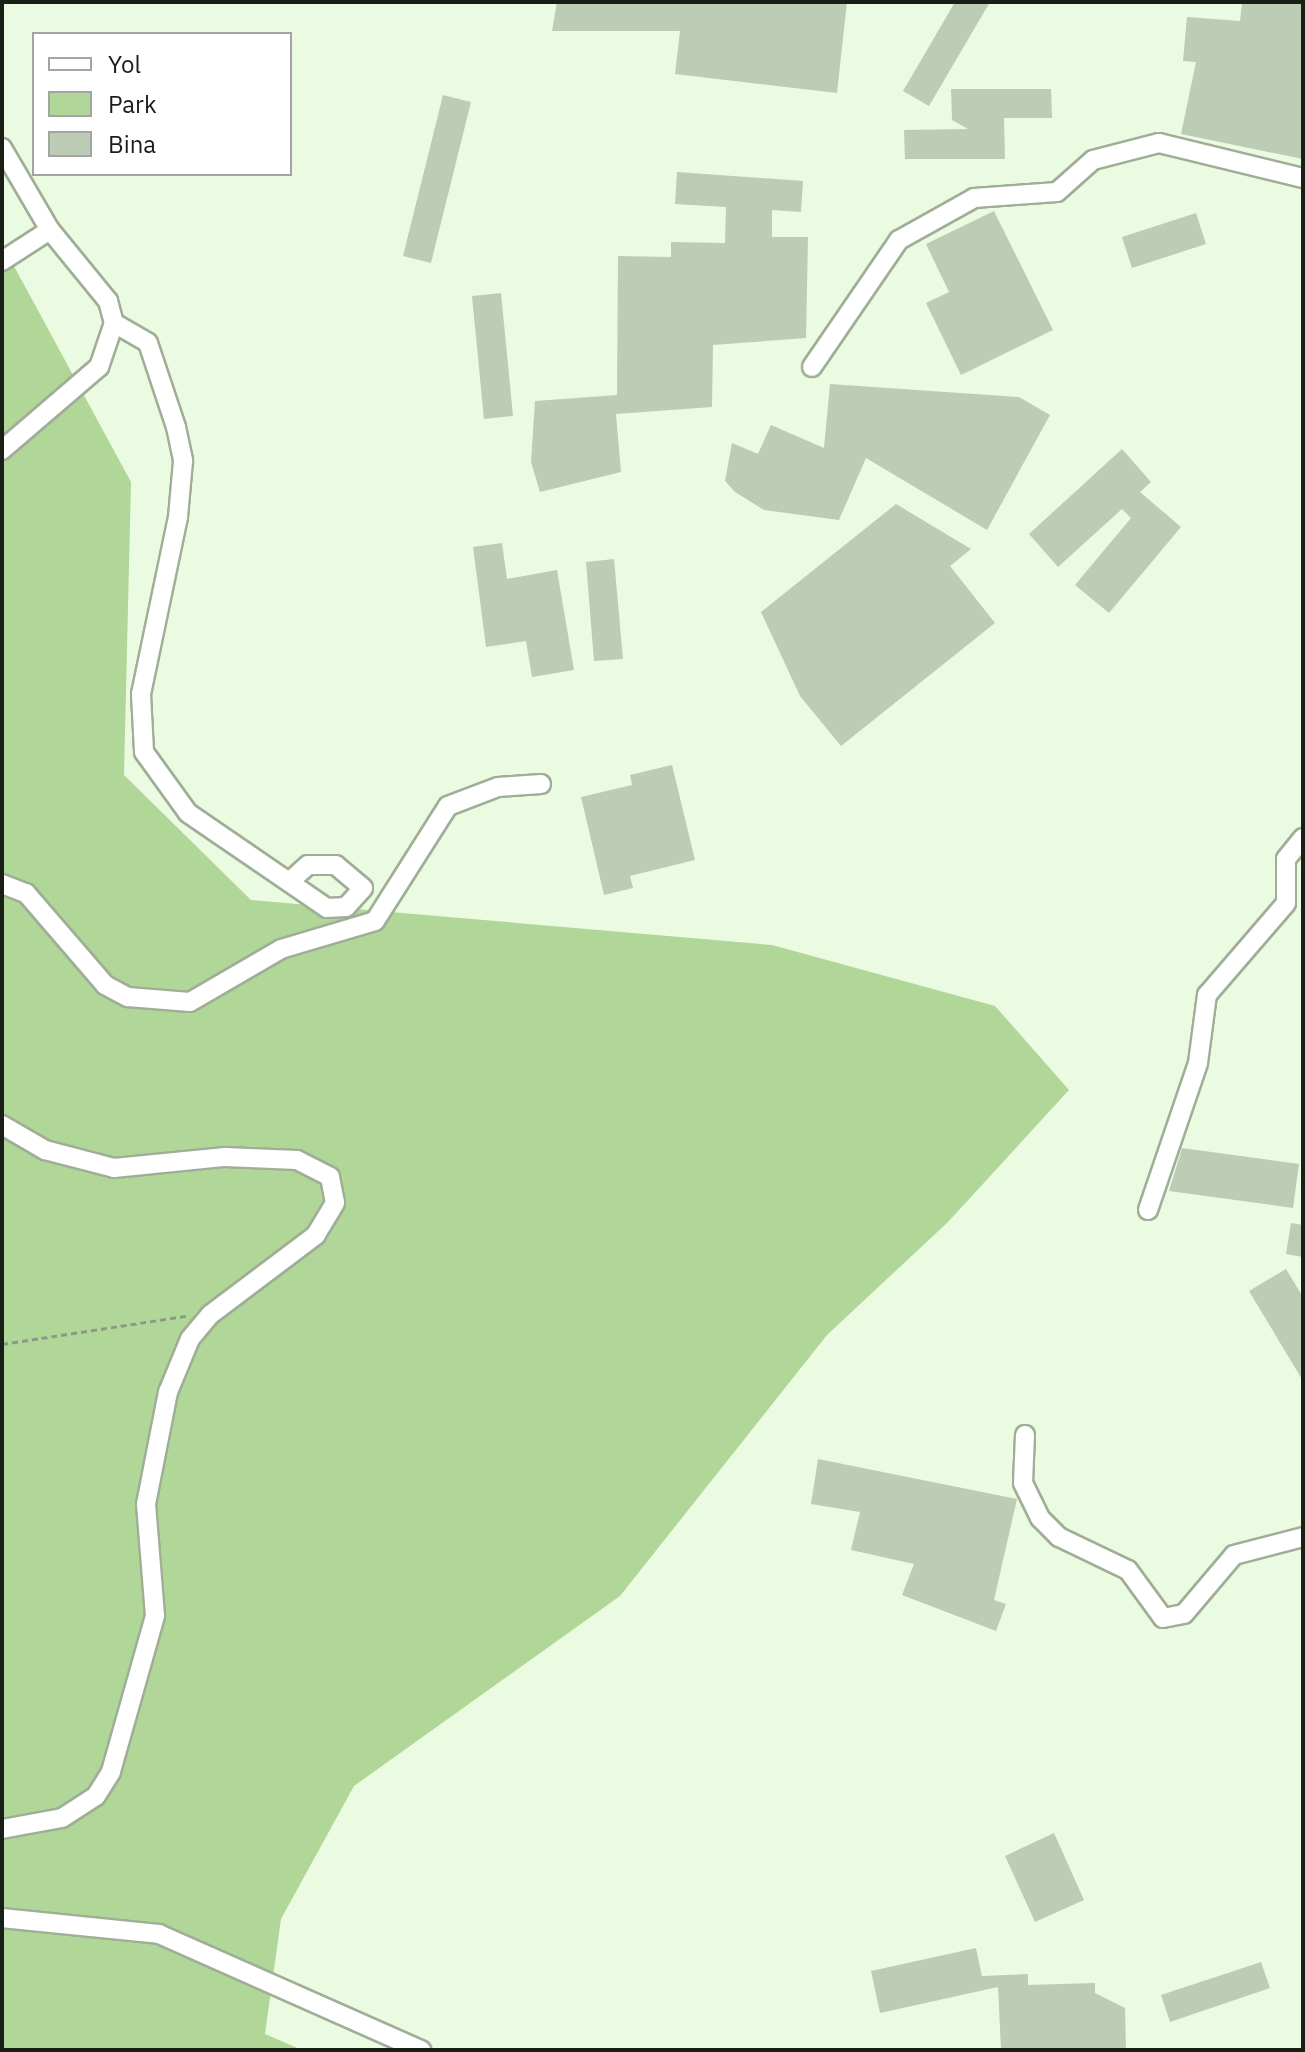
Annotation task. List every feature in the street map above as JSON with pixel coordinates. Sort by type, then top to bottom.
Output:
[{"type":"street","points":[[812,367],[899,240],[974,198],[1057,192],[1093,160],[1159,143],[1303,178]]},
{"type":"street","points":[[2,148],[50,230],[108,301],[114,323],[99,367],[2,450]]},
{"type":"street","points":[[2,261],[50,230]]},
{"type":"street","points":[[114,323],[148,343],[183,461],[141,694],[144,752],[188,813],[289,882]]},
{"type":"street","points":[[2,884],[26,893],[105,985],[128,997],[190,1002],[281,949],[375,921],[448,806],[498,787],[541,784]]},
{"type":"street","points":[[1148,1210],[1198,1063],[1207,995],[1286,903],[1286,859],[1303,838]]},
{"type":"street","points":[[2,1125],[45,1150],[114,1168],[271,1158],[297,1160],[330,1177],[335,1203],[316,1235],[210,1315],[190,1339],[154,1438],[146,1532],[155,1616],[111,1772],[96,1796],[62,1818],[2,1829]]},
{"type":"street","points":[[1025,1435],[1023,1483],[1040,1518],[1059,1537],[1128,1570],[1163,1618],[1184,1614],[1234,1555],[1303,1537]]},
{"type":"street","points":[[2,1918],[159,1934],[421,2050]]},
{"type":"path","points":[[2,1344],[144,1317],[210,1315]]},
{"type":"green space","points":[[2,244],[131,482],[124,775],[251,900],[772,945],[995,1006],[1069,1090],[948,1222],[827,1335],[620,1596],[354,1786],[281,1919],[265,2034],[302,2050],[2,2050]]},
{"type":"building","points":[[557,2],[847,2],[837,93],[675,74],[680,31],[552,31]]},
{"type":"building","points":[[955,2],[990,2],[929,106],[903,91]]},
{"type":"building","points":[[1242,2],[1303,2],[1303,159],[1181,134],[1196,62],[1183,61],[1187,17],[1240,21]]},
{"type":"building","points":[[951,89],[1051,89],[1052,118],[1004,118],[1005,159],[905,159],[904,130],[968,129],[952,120]]},
{"type":"building","points":[[443,95],[471,102],[431,263],[403,256]]},
{"type":"building","points":[[677,172],[803,181],[801,212],[772,210],[772,237],[808,237],[806,338],[713,345],[712,407],[616,414],[621,472],[540,492],[531,462],[535,401],[617,395],[618,256],[671,257],[671,242],[725,243],[726,207],[675,204]]},
{"type":"building","points":[[994,211],[1053,330],[961,375],[926,303],[949,292],[926,244]]},
{"type":"building","points":[[1196,213],[1206,244],[1132,268],[1122,237]]},
{"type":"building","points":[[501,293],[513,416],[484,419],[472,296]]},
{"type":"building","points":[[830,384],[1019,397],[1050,415],[987,530],[866,458],[839,520],[764,510],[735,492],[725,481],[732,443],[758,454],[771,425],[824,448]]},
{"type":"building","points":[[1122,449],[1151,482],[1140,492],[1181,527],[1109,613],[1075,585],[1131,518],[1122,509],[1058,567],[1029,534]]},
{"type":"building","points":[[896,504],[971,549],[950,566],[995,623],[841,746],[800,696],[761,612]]},
{"type":"building","points":[[502,543],[507,579],[557,570],[574,670],[532,677],[526,641],[486,647],[473,547]]},
{"type":"building","points":[[614,559],[623,659],[594,661],[586,562]]},
{"type":"building","points":[[672,765],[695,860],[630,876],[633,888],[604,895],[581,797],[632,785],[630,775]]},
{"type":"building","points":[[1182,1148],[1299,1164],[1293,1208],[1169,1191]]},
{"type":"building","points":[[1291,1223],[1303,1225],[1303,1257],[1286,1254]]},
{"type":"building","points":[[1286,1269],[1303,1297],[1303,1381],[1249,1291]]},
{"type":"building","points":[[818,1459],[1017,1499],[994,1600],[1006,1604],[996,1631],[902,1595],[914,1564],[851,1550],[860,1512],[811,1504]]},
{"type":"building","points":[[1054,1833],[1084,1900],[1035,1922],[1005,1856]]},
{"type":"building","points":[[976,1948],[982,1976],[1028,1974],[1028,1985],[1095,1983],[1095,1993],[1125,2008],[1126,2050],[1001,2050],[998,1987],[880,2013],[871,1971]]},
{"type":"building","points":[[1261,1962],[1270,1988],[1170,2022],[1161,1995]]}]
